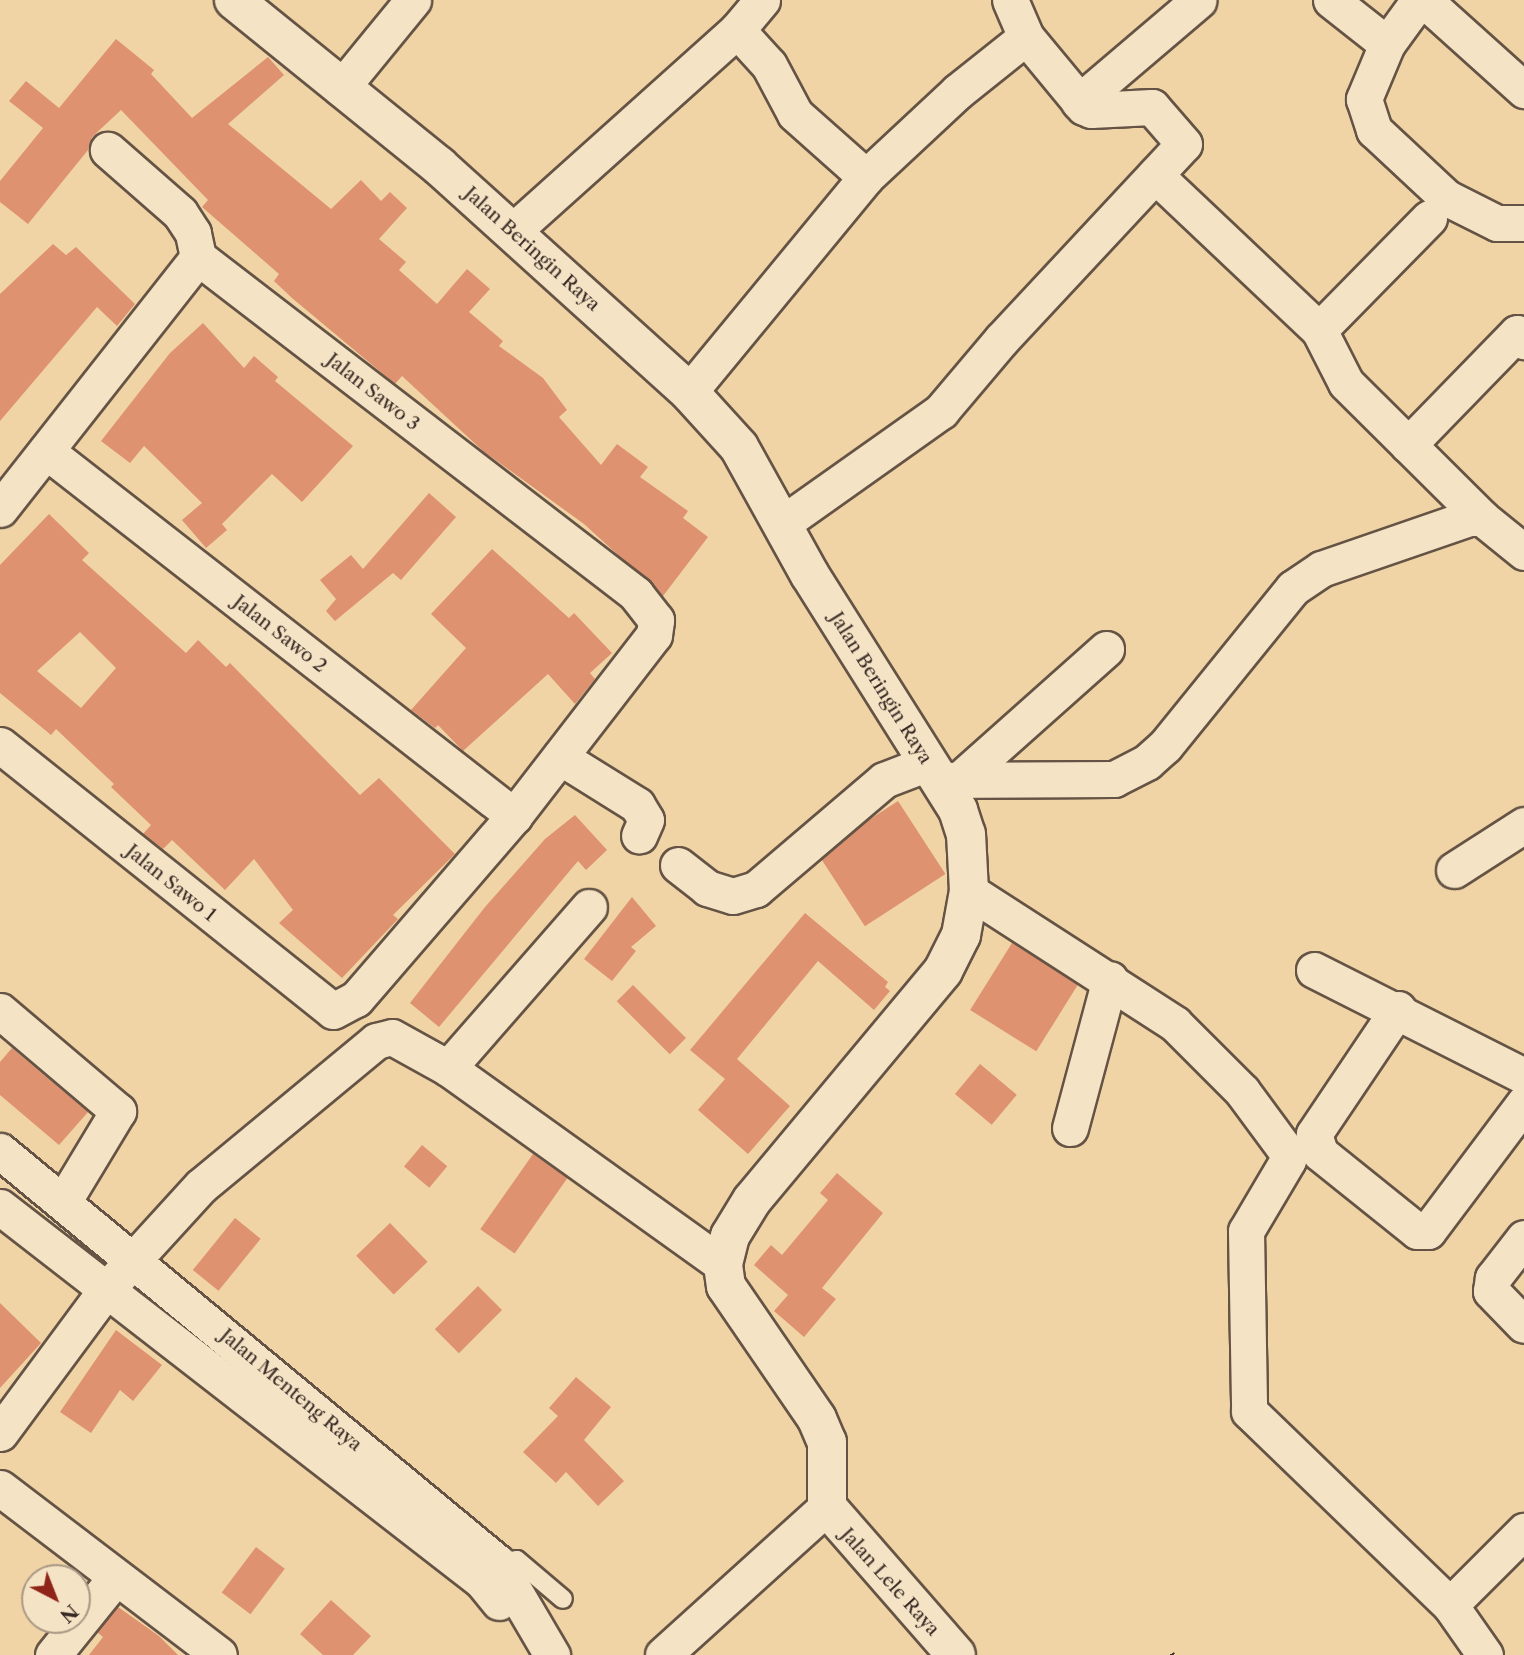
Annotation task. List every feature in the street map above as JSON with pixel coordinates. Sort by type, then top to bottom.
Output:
[{"type":"street","name":"Jalan Beringin Raya","points":[[234,0],[513,231],[689,392],[739,447],[810,575],[942,774],[966,834],[969,891],[961,935],[943,971],[752,1199],[730,1236],[723,1265]]},
{"type":"street","points":[[341,88],[413,0]]},
{"type":"street","points":[[513,231],[737,30],[762,0]]},
{"type":"street","points":[[783,523],[941,411],[1001,340],[1184,144],[1156,111],[1144,106],[1091,110],[1079,102],[1026,37],[1010,0]]},
{"type":"street","points":[[1079,102],[1199,0]]},
{"type":"street","points":[[1331,0],[1387,44]]},
{"type":"street","points":[[1523,88],[1422,0],[1387,44],[1364,99],[1374,130],[1447,198],[1497,223],[1524,223]]},
{"type":"street","points":[[737,30],[769,65],[795,114],[866,177]]},
{"type":"street","points":[[689,392],[866,177],[957,92],[1026,37]]},
{"type":"street","points":[[0,509],[198,257],[193,233],[180,213],[108,150]]},
{"type":"street","points":[[1155,175],[1319,330],[1346,383],[1482,518],[1524,551]]},
{"type":"street","points":[[1319,330],[1429,218]]},
{"type":"street","name":"Jalan Sawo 3","points":[[198,257],[636,594],[656,620],[654,635],[560,757]]},
{"type":"street","points":[[1408,445],[1517,333],[1524,341]]},
{"type":"street","name":"Jalan Sawo 2","points":[[46,451],[514,817]]},
{"type":"street","points":[[678,865],[707,888],[733,896],[756,890],[884,780],[942,774],[1091,780],[1130,772],[1147,762],[1186,723],[1293,588],[1342,560],[1482,518]]},
{"type":"street","points":[[942,774],[1106,649]]},
{"type":"street","name":"Jalan Sawo 1","points":[[0,746],[333,1011],[346,1008],[514,817]]},
{"type":"street","points":[[514,817],[560,757],[637,805],[646,820],[639,836]]},
{"type":"street","points":[[1454,870],[1524,825]]},
{"type":"street","points":[[969,891],[1110,979],[1175,1024],[1242,1090],[1287,1152],[1289,1160],[1246,1231],[1252,1417],[1369,1523],[1450,1605],[1485,1655]]},
{"type":"street","points":[[448,1068],[589,907]]},
{"type":"street","points":[[1314,970],[1398,1009],[1524,1076]]},
{"type":"street","points":[[1070,1128],[1110,979]]},
{"type":"street","points":[[1398,1009],[1314,1134],[1320,1153],[1417,1231],[1429,1231],[1524,1103]]},
{"type":"street","points":[[0,1011],[118,1111],[63,1202]]},
{"type":"street","points":[[0,1433],[105,1291],[201,1186],[376,1041],[392,1037],[448,1068],[723,1265],[726,1286],[817,1419],[827,1442],[827,1507],[663,1655]]},
{"type":"street","name":"Jalan Menteng Raya","points":[[0,1151],[498,1563],[552,1655]]},
{"type":"street","name":"Jalan Menteng Raya","points":[[0,1207],[482,1581],[527,1655]]},
{"type":"street","points":[[1524,1238],[1493,1278],[1491,1291],[1524,1325]]},
{"type":"street","points":[[0,1488],[219,1655]]},
{"type":"street","name":"Jalan Lele Raya","points":[[827,1507],[956,1655]]},
{"type":"street","points":[[1450,1605],[1524,1531]]},
{"type":"street","points":[[52,1655],[116,1577]]},
{"type":"lane","points":[[498,1563],[517,1560],[563,1599]]},
{"type":"building","points":[[116,39],[154,70],[151,74],[192,118],[268,57],[284,75],[228,124],[331,209],[361,180],[381,201],[390,192],[407,208],[379,239],[406,262],[399,270],[437,304],[467,269],[490,289],[469,312],[503,341],[499,346],[543,378],[567,410],[559,417],[601,465],[617,444],[648,467],[640,477],[688,511],[683,518],[708,537],[663,596],[584,524],[483,451],[402,376],[395,384],[292,298],[274,281],[279,274],[202,207],[208,200],[121,110],[92,137],[88,150],[28,224],[0,202],[0,181],[43,128],[9,101],[26,81],[59,108]]},
{"type":"building","points":[[53,244],[66,255],[76,247],[135,304],[117,326],[97,307],[0,421],[0,294]]},
{"type":"building","points":[[203,323],[244,368],[254,356],[278,377],[275,381],[353,446],[302,502],[272,474],[222,524],[227,530],[206,548],[182,520],[202,503],[144,446],[130,463],[101,441],[170,353]]},
{"type":"building","points":[[429,493],[456,517],[401,580],[393,573],[335,621],[326,611],[336,599],[320,580],[351,555],[363,569]]},
{"type":"building","points":[[49,514],[89,553],[82,560],[186,653],[198,640],[226,667],[230,663],[360,795],[379,778],[455,854],[393,915],[398,919],[342,978],[279,923],[293,910],[254,859],[225,890],[172,840],[163,849],[143,834],[151,825],[111,787],[114,784],[56,729],[51,735],[0,693],[0,565]],"holes":[[[80,632],[116,668],[81,708],[37,671]]]},
{"type":"building","points":[[492,549],[569,618],[574,613],[612,653],[590,673],[595,679],[575,704],[548,674],[463,751],[438,725],[435,728],[411,710],[466,648],[431,614]]},
{"type":"building","points":[[898,801],[945,874],[865,926],[817,853]]},
{"type":"building","points":[[575,815],[607,850],[586,870],[578,861],[439,1027],[410,1003],[485,907],[545,839]]},
{"type":"building","points":[[632,897],[656,926],[631,947],[636,951],[612,981],[584,959]]},
{"type":"building","points":[[805,913],[888,982],[885,987],[890,991],[874,1010],[818,961],[737,1059],[790,1106],[748,1154],[698,1110],[725,1079],[690,1050]]},
{"type":"building","points":[[1012,943],[1078,984],[1036,1051],[970,1010]]},
{"type":"building","points":[[633,985],[686,1038],[670,1054],[617,1001]]},
{"type":"building","points":[[12,1048],[88,1112],[59,1145],[0,1095],[0,1062]]},
{"type":"building","points":[[980,1064],[1017,1095],[992,1125],[955,1094]]},
{"type":"building","points":[[422,1145],[447,1166],[429,1188],[404,1166]]},
{"type":"building","points":[[533,1154],[567,1178],[515,1253],[480,1229]]},
{"type":"building","points":[[837,1173],[883,1213],[822,1288],[836,1299],[804,1337],[774,1311],[788,1295],[754,1265],[771,1245],[782,1255],[828,1200],[820,1193]]},
{"type":"building","points":[[235,1218],[261,1239],[218,1291],[193,1270]]},
{"type":"building","points":[[390,1223],[428,1262],[394,1294],[356,1256]]},
{"type":"building","points":[[478,1286],[502,1310],[459,1353],[435,1329]]},
{"type":"building","points":[[0,1303],[41,1343],[0,1388]]},
{"type":"building","points":[[116,1330],[162,1365],[133,1401],[120,1390],[91,1433],[60,1412]]},
{"type":"building","points":[[576,1377],[611,1407],[584,1440],[624,1481],[598,1506],[566,1472],[556,1483],[523,1452],[558,1416],[549,1408]]},
{"type":"building","points":[[256,1547],[285,1569],[250,1614],[222,1593]]},
{"type":"building","points":[[331,1600],[371,1636],[353,1655],[323,1655],[300,1634]]},
{"type":"building","points":[[118,1607],[159,1636],[178,1655],[89,1655],[103,1637],[97,1632]]}]
